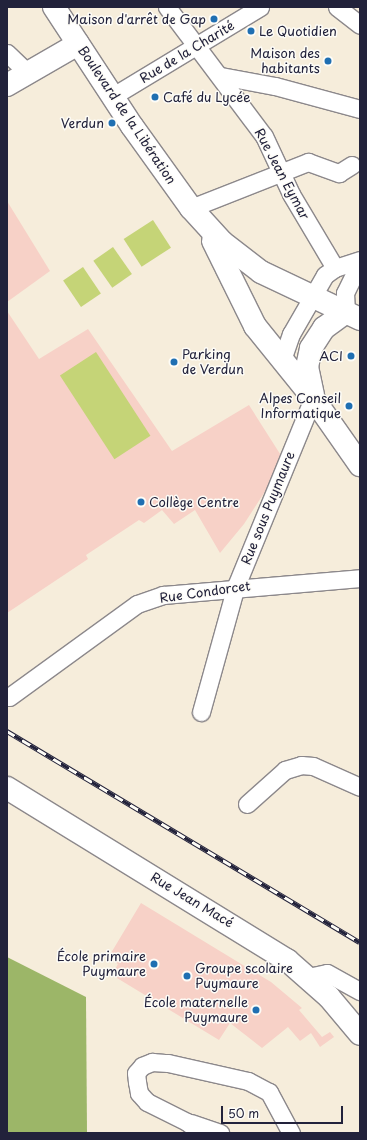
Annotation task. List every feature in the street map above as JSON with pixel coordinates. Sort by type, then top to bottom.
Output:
[{"type":"main road","name":"Boulevard de la Libération","points":[[54,7],[113,96],[196,214]]},
{"type":"main road","points":[[7,85],[78,44]]},
{"type":"main road","points":[[196,214],[242,260],[353,316]]},
{"type":"main road","points":[[196,214],[255,326],[313,398],[360,465]]},
{"type":"main road","points":[[313,398],[307,368],[311,348],[324,328],[353,316]]},
{"type":"main road","name":"Rue Jean Macé","points":[[7,788],[240,929],[308,977],[360,1034]]},
{"type":"street","name":"Rue Jean Eymar","points":[[167,7],[221,76],[264,136],[281,173],[334,268]]},
{"type":"street","name":"Rue de la Charité","points":[[113,96],[260,7]]},
{"type":"street","points":[[337,7],[360,25]]},
{"type":"street","points":[[7,53],[28,73]]},
{"type":"street","points":[[221,76],[275,86],[360,109]]},
{"type":"street","points":[[196,214],[281,173],[308,162],[339,173],[352,165]]},
{"type":"street","points":[[282,360],[311,296],[334,268],[360,261]]},
{"type":"street","points":[[353,316],[345,293],[360,261]]},
{"type":"street","name":"Rue sous Puymaure","points":[[201,712],[236,586],[313,398]]},
{"type":"street","name":"Rue Condorcet","points":[[9,697],[137,604],[163,595],[236,586],[360,578]]},
{"type":"street","points":[[247,804],[284,770],[300,765],[313,766],[360,787]]},
{"type":"street","points":[[308,977],[327,973],[360,991]]},
{"type":"street","points":[[220,1133],[187,1122],[147,1102],[139,1093],[136,1073],[142,1066],[152,1062],[168,1063],[248,1081],[269,1092],[291,1133]]},
{"type":"street","points":[[187,1122],[201,1133]]},
{"type":"shaded area","points":[[7,201],[50,271],[7,302]]},
{"type":"shaded area","points":[[7,311],[39,359],[88,329],[172,451],[249,405],[282,457],[273,479],[244,524],[220,553],[195,510],[174,524],[162,510],[144,523],[139,520],[86,555],[88,559],[7,613]]},
{"type":"shaded area","name":"Groupe scolaire Puymaure","points":[[141,903],[271,982],[302,1008],[299,1010],[322,1037],[330,1032],[334,1037],[320,1047],[311,1033],[300,1041],[288,1027],[262,1048],[230,1023],[219,1040],[112,975],[118,964],[108,958]]},
{"type":"green space","points":[[153,220],[171,248],[142,267],[124,239]]},
{"type":"green space","points":[[113,247],[132,274],[112,288],[93,261]]},
{"type":"green space","points":[[83,267],[101,294],[81,307],[63,280]]},
{"type":"green space","points":[[96,352],[150,436],[114,459],[60,375]]},
{"type":"green space","points":[[7,957],[86,997],[87,1133],[7,1133]]},
{"type":"railway","points":[[7,731],[360,942]]},
{"type":"place","name":"Maison d'arrêt de Gap","points":[[214,19]]},
{"type":"place","name":"Le Quotidien","points":[[251,31]]},
{"type":"place","name":"Maison des habitants","points":[[328,61]]},
{"type":"place","name":"Café du Lycée","points":[[155,97]]},
{"type":"place","name":"Verdun","points":[[112,123]]},
{"type":"place","name":"ACI","points":[[351,356]]},
{"type":"place","name":"Parking de Verdun","points":[[174,362]]},
{"type":"place","name":"Alpes Conseil Informatique","points":[[349,406]]},
{"type":"place","name":"Collège Centre","points":[[141,502]]},
{"type":"place","name":"École primaire Puymaure","points":[[154,964]]},
{"type":"place","name":"Groupe scolaire Puymaure","points":[[187,976]]},
{"type":"place","name":"École maternelle Puymaure","points":[[256,1010]]}]
